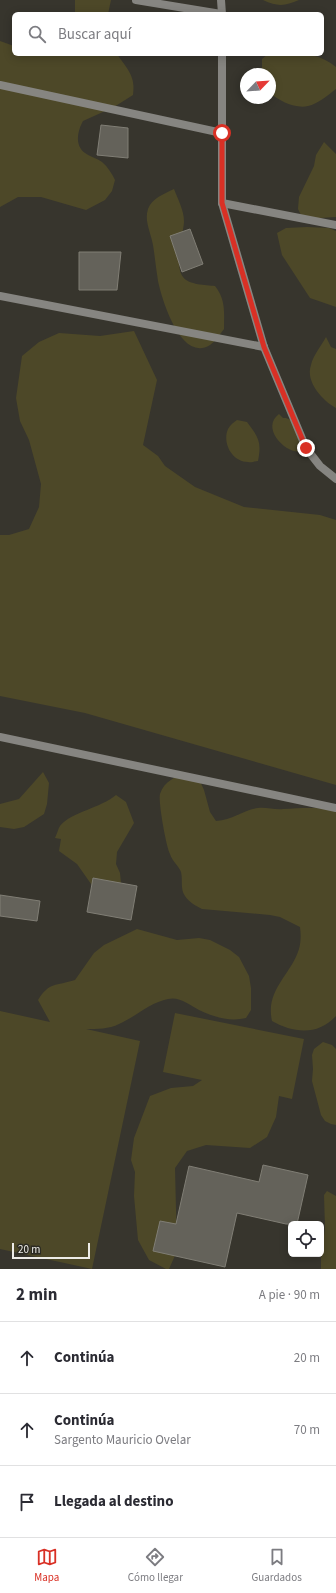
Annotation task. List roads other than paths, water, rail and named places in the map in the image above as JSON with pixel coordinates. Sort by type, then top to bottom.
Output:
[{"type":"street","points":[[136,0],[209,12]]},
{"type":"street","points":[[221,12],[222,0]]},
{"type":"street","points":[[222,56],[222,203],[264,347],[306,448],[320,466],[336,479]]},
{"type":"street","points":[[0,85],[222,133]]},
{"type":"street","points":[[222,203],[336,225]]},
{"type":"street","points":[[0,296],[264,347]]},
{"type":"street","points":[[0,737],[336,808]]}]
